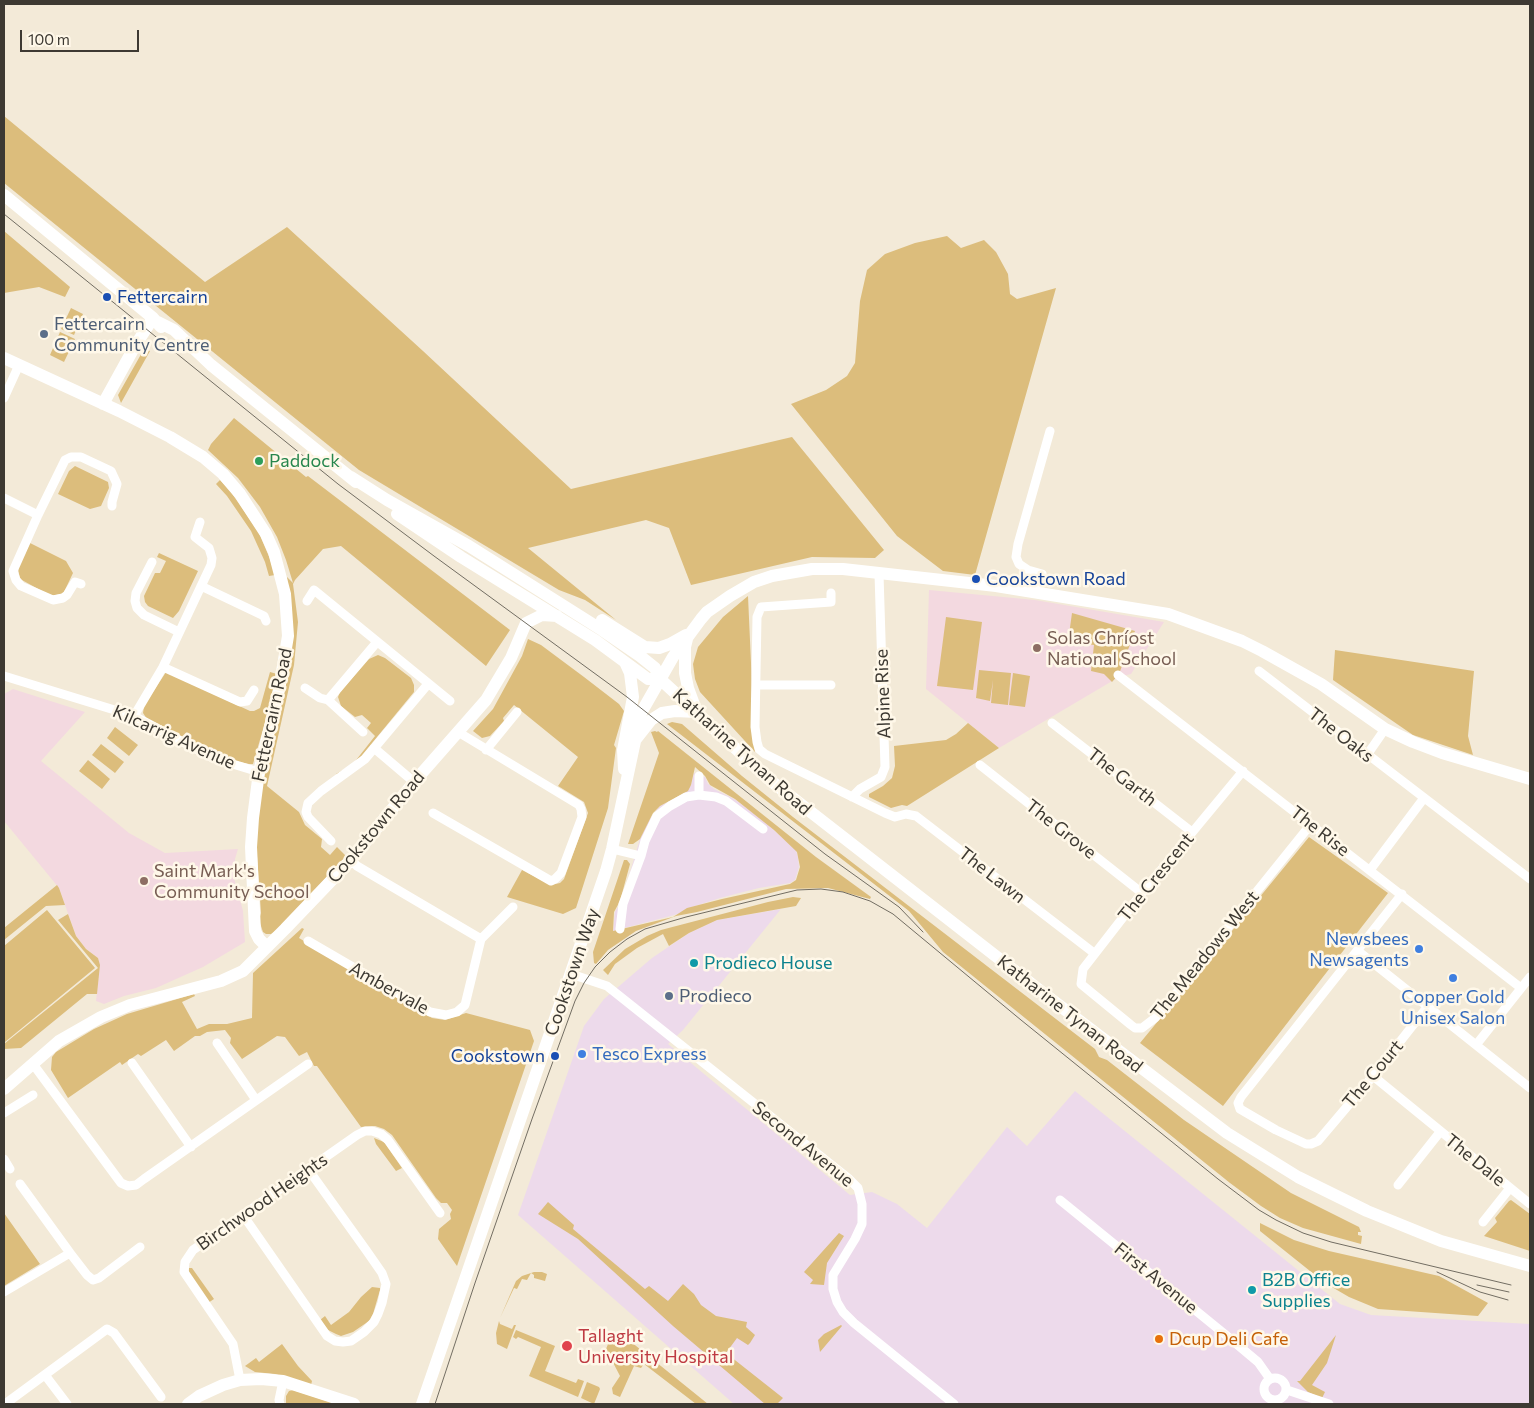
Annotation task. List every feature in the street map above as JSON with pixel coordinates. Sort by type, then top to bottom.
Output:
[{"type":"street","name":"Katharine Tynan Road","points":[[4,195],[155,320],[165,333],[176,342],[211,365],[384,505],[516,591],[560,611],[640,656],[654,668],[660,679],[765,776],[1140,1067],[1244,1144],[1319,1188],[1367,1211],[1441,1241],[1530,1266]]},
{"type":"street","points":[[103,404],[135,346],[155,320]]},
{"type":"street","name":"Fettercairn Road","points":[[4,358],[103,404],[192,450],[224,474],[254,514],[274,552],[285,594],[288,636],[279,690],[259,772],[253,818],[251,870],[255,931],[259,939],[268,947]]},
{"type":"street","points":[[4,398],[19,365]]},
{"type":"street","points":[[1038,592],[1042,574],[1028,570],[1019,564],[1016,557],[1050,431]]},
{"type":"street","points":[[81,584],[75,582],[67,595],[53,600],[18,584],[14,574],[14,567],[60,468],[66,460],[77,456],[111,471],[117,484],[112,506]]},
{"type":"street","name":"Katharine Tynan Road","points":[[350,477],[469,546],[560,611],[648,679],[660,679]]},
{"type":"street","points":[[4,498],[38,515]]},
{"type":"street","points":[[134,716],[163,667],[211,565],[212,558],[206,545],[195,537],[200,522]]},
{"type":"street","points":[[152,562],[136,593],[135,601],[137,608],[144,615],[179,632]]},
{"type":"street","points":[[660,679],[689,633],[707,612],[754,582],[772,576],[812,569],[923,577],[1038,592],[1168,614],[1242,641],[1292,667],[1321,684],[1384,729],[1442,753],[1530,778]]},
{"type":"street","name":"Alpine Rise","points":[[852,797],[860,789],[881,776],[885,767],[879,574]]},
{"type":"street","points":[[201,586],[264,616],[266,621]]},
{"type":"street","points":[[307,601],[314,590],[450,701]]},
{"type":"street","points":[[516,591],[523,602],[526,623],[542,615],[560,611],[588,611],[645,647],[659,648],[689,633]]},
{"type":"street","points":[[831,593],[831,602],[761,607],[757,617],[756,742],[759,749],[765,754],[852,797]]},
{"type":"street","name":"Cookstown Road","points":[[4,1089],[59,1042],[101,1017],[130,1006],[221,981],[243,971],[351,860],[414,782],[489,695],[511,658],[526,623]]},
{"type":"street","points":[[636,739],[650,720],[662,713],[675,711],[697,712],[688,688],[685,673],[685,647],[689,633]]},
{"type":"street","points":[[328,700],[377,642]]},
{"type":"street","points":[[623,660],[630,673],[633,697],[623,750],[624,784]]},
{"type":"street","points":[[163,667],[240,702],[247,700],[254,690]]},
{"type":"street","name":"The Oaks","points":[[1259,671],[1530,880]]},
{"type":"street","name":"The Rise","points":[[1118,675],[1521,988]]},
{"type":"street","name":"Kilcarrig Avenue","points":[[4,676],[134,716],[213,758],[259,772]]},
{"type":"street","name":"Cookstown Way","points":[[422,1404],[572,974],[612,849],[624,784],[642,709],[660,679]]},
{"type":"street","points":[[331,841],[308,817],[306,812],[308,803],[321,791],[365,759],[428,684]]},
{"type":"street","points":[[756,685],[831,685]]},
{"type":"street","points":[[305,688],[320,698],[328,700],[363,732]]},
{"type":"street","points":[[486,750],[517,712]]},
{"type":"street","name":"The Garth","points":[[1052,723],[1192,832]]},
{"type":"street","points":[[1367,755],[1384,729]]},
{"type":"street","points":[[432,813],[551,881],[561,873],[582,817],[582,809],[578,805],[458,732]]},
{"type":"street","points":[[374,748],[414,782]]},
{"type":"street","name":"The Grove","points":[[980,765],[1142,893]]},
{"type":"street","name":"The Crescent","points":[[1084,988],[1081,984],[1081,976],[1094,953],[1243,771]]},
{"type":"street","points":[[699,776],[699,795]]},
{"type":"street","points":[[620,929],[623,904],[645,842],[657,816],[670,806],[686,797],[699,795],[716,797],[763,829]]},
{"type":"street","name":"The Lawn","points":[[852,797],[895,817],[906,814],[916,816],[1094,953]]},
{"type":"street","points":[[1370,870],[1424,798]]},
{"type":"street","name":"The Meadows West","points":[[1084,988],[1136,1028],[1142,1028],[1147,1025],[1172,1000],[1220,936],[1311,824]]},
{"type":"street","points":[[612,849],[641,856]]},
{"type":"street","points":[[351,860],[357,866],[481,939],[513,907]]},
{"type":"street","points":[[1402,894],[1358,951],[1530,1088]]},
{"type":"street","name":"Ambervale","points":[[308,941],[430,1012],[439,1015],[453,1013],[465,1005],[481,939]]},
{"type":"street","name":"The Court","points":[[1358,951],[1241,1097],[1238,1103],[1240,1109],[1276,1130],[1306,1144],[1318,1141],[1373,1076],[1428,1006]]},
{"type":"street","name":"Second Avenue","points":[[572,974],[607,986],[848,1178],[858,1188],[862,1204],[862,1224],[833,1275],[833,1289],[837,1302],[843,1312],[854,1323],[954,1404]]},
{"type":"street","points":[[1476,1045],[1530,977]]},
{"type":"street","points":[[217,1043],[256,1100]]},
{"type":"street","points":[[132,1063],[191,1147]]},
{"type":"street","points":[[33,1064],[121,1183],[128,1186],[136,1185],[308,1064]]},
{"type":"street","name":"The Dale","points":[[1373,1076],[1530,1204]]},
{"type":"street","points":[[4,1113],[33,1095]]},
{"type":"street","name":"Birchwood Heights","points":[[240,1380],[232,1344],[184,1272],[186,1262],[193,1250],[358,1134],[365,1131],[382,1134],[388,1140],[440,1213]]},
{"type":"street","name":"The Dale","points":[[1398,1185],[1440,1132]]},
{"type":"street","points":[[4,1159],[10,1169]]},
{"type":"street","points":[[243,1215],[327,1336],[335,1341],[343,1342],[351,1340],[364,1332],[374,1322],[378,1314],[386,1284],[382,1273],[308,1169]]},
{"type":"street","points":[[20,1184],[70,1253],[93,1280],[99,1278],[140,1247]]},
{"type":"street","name":"The Dale","points":[[1483,1222],[1510,1188]]},
{"type":"street","name":"First Avenue","points":[[1060,1200],[1258,1362],[1270,1379]]},
{"type":"street","points":[[4,1292],[70,1253]]},
{"type":"street","points":[[6,1404],[107,1329],[114,1333],[161,1397]]},
{"type":"street","points":[[45,1375],[67,1404]]},
{"type":"street","points":[[188,1404],[210,1390],[240,1380],[261,1379],[283,1381],[354,1404]]},
{"type":"street","points":[[1270,1379],[1280,1379],[1285,1383],[1286,1390],[1281,1398],[1266,1401],[1264,1388],[1270,1379]]},
{"type":"street","points":[[280,1404],[278,1400],[283,1381]]},
{"type":"street","points":[[1286,1390],[1329,1404]]},
{"type":"shaded area","points":[[4,116],[205,282],[287,227],[571,489],[792,437],[884,550],[875,558],[812,557],[691,585],[669,528],[646,520],[528,548],[616,620],[585,600],[559,590],[359,470],[4,183]]},
{"type":"shaded area","points":[[4,231],[70,287],[65,297],[39,287],[4,293]]},
{"type":"shaded area","points":[[947,236],[961,248],[984,240],[996,252],[1008,274],[1010,294],[1017,299],[1056,288],[975,575],[943,571],[897,536],[791,404],[826,390],[847,376],[855,363],[860,301],[867,270],[885,254],[915,243]]},
{"type":"shaded area","points":[[71,308],[83,314],[74,335],[61,329]]},
{"type":"shaded area","points":[[60,332],[75,339],[64,362],[50,355]]},
{"type":"shaded area","points":[[144,349],[150,351],[121,403],[118,395]]},
{"type":"shaded area","points":[[234,418],[306,477],[308,476],[510,630],[486,666],[341,546],[323,549],[295,580],[293,584],[298,622],[294,665],[267,786],[299,812],[305,825],[322,839],[321,847],[330,855],[337,847],[346,856],[281,927],[271,934],[263,932],[259,920],[261,913],[257,822],[262,786],[291,661],[292,644],[287,577],[293,583],[277,537],[260,507],[238,478],[208,450]]},
{"type":"shaded area","points":[[75,466],[108,482],[109,488],[101,506],[90,509],[58,494],[69,471]]},
{"type":"shaded area","points":[[220,480],[231,492],[259,533],[275,575],[269,576],[251,531],[227,496],[216,484]]},
{"type":"shaded area","points":[[30,543],[66,561],[73,573],[64,592],[61,594],[51,596],[20,579],[18,568]]},
{"type":"shaded area","points":[[159,553],[198,571],[179,611],[173,618],[148,606],[145,602],[144,596],[155,573],[160,573],[166,561],[157,557]]},
{"type":"shaded area","name":"Solas Chríost National School","points":[[929,590],[1035,600],[1164,622],[1131,674],[1119,677],[999,748],[926,689]]},
{"type":"shaded area","points":[[748,596],[755,752],[700,692],[695,679],[693,664],[698,647],[723,617]]},
{"type":"shaded area","points":[[1072,613],[1135,631],[1119,674],[1112,682],[1104,674],[1091,671],[1094,645],[1068,642]]},
{"type":"shaded area","points":[[946,617],[982,622],[973,690],[937,686]]},
{"type":"shaded area","points":[[528,639],[541,645],[584,677],[619,704],[624,711],[614,745],[616,748],[608,808],[576,908],[563,914],[507,897],[522,870],[551,885],[560,883],[564,879],[588,813],[584,802],[558,786],[578,757],[514,705],[503,718],[504,721],[490,736],[482,738],[473,731],[493,709],[522,656]]},
{"type":"shaded area","points":[[1335,650],[1474,671],[1468,736],[1473,755],[1413,735],[1333,680]]},
{"type":"shaded area","points":[[378,655],[385,658],[411,678],[414,692],[354,765],[338,775],[336,774],[353,764],[375,736],[367,728],[371,723],[362,715],[355,717],[341,706],[338,697],[340,692],[369,659]]},
{"type":"shaded area","points":[[979,670],[1011,673],[1008,705],[991,703],[993,680],[990,701],[976,698]]},
{"type":"shaded area","points":[[166,672],[250,711],[260,708],[270,672],[277,674],[253,764],[220,758],[147,719],[143,713],[144,706]]},
{"type":"shaded area","points":[[1013,673],[1030,676],[1025,707],[1009,705]]},
{"type":"shaded area","name":"Saint Mark's Community School","points":[[13,689],[85,712],[41,761],[129,833],[165,853],[238,849],[235,866],[233,867],[243,911],[245,942],[203,967],[156,988],[124,996],[104,1004],[96,1001],[100,965],[98,958],[86,949],[76,936],[59,888],[4,821],[4,694]]},
{"type":"shaded area","points":[[672,722],[682,724],[793,817],[1095,1049],[1099,1057],[1107,1060],[1184,1120],[1291,1193],[1359,1227],[1361,1232],[1358,1232],[1358,1235],[1362,1236],[1361,1244],[1303,1228],[1280,1218],[1230,1183],[943,952],[909,911],[667,724]]},
{"type":"shaded area","points":[[968,723],[999,748],[907,806],[902,805],[891,808],[869,797],[869,794],[892,778],[895,766],[894,746],[946,740]]},
{"type":"shaded area","points":[[115,727],[138,745],[129,756],[107,738]]},
{"type":"shaded area","points":[[658,731],[816,857],[871,897],[870,899],[828,888],[786,889],[676,916],[636,931],[608,950],[596,964],[594,963],[593,952],[624,860],[627,860],[630,864],[620,901],[614,912],[613,931],[673,917],[687,908],[790,884],[796,880],[800,867],[797,852],[774,830],[735,799],[710,785],[705,776],[695,767],[688,791],[660,806],[653,813],[640,839],[633,844],[628,844],[659,753],[651,732]]},
{"type":"shaded area","points":[[101,744],[124,762],[115,773],[92,755]]},
{"type":"shaded area","points":[[88,760],[110,779],[102,789],[79,771]]},
{"type":"shaded area","points":[[694,773],[705,777],[708,784],[714,789],[736,800],[765,822],[796,850],[799,867],[795,880],[790,883],[759,888],[720,898],[692,907],[678,914],[613,931],[615,912],[621,902],[640,839],[649,820],[660,806],[680,796],[691,785]]},
{"type":"shaded area","points":[[1309,837],[1388,893],[1223,1106],[1140,1043]]},
{"type":"shaded area","points":[[57,885],[65,905],[46,906],[4,940],[4,928]]},
{"type":"shaded area","points":[[793,897],[801,898],[796,906],[717,920],[689,933],[669,946],[663,934],[637,948],[615,964],[608,975],[603,970],[625,949],[661,930]]},
{"type":"shaded area","points":[[781,909],[683,1030],[668,1044],[850,1195],[872,1192],[897,1204],[927,1228],[1007,1127],[1027,1146],[1075,1091],[1340,1304],[1371,1315],[1530,1324],[1530,1404],[734,1404],[518,1215],[584,1026],[604,999],[652,958],[689,933],[717,920]]},
{"type":"shaded area","points":[[47,910],[95,968],[5,1042],[4,946]]},
{"type":"shaded area","points":[[68,914],[76,936],[86,949],[98,958],[100,965],[97,994],[87,994],[21,1048],[4,1049],[4,1044],[98,968],[58,920]]},
{"type":"shaded area","points":[[302,928],[304,929],[299,938],[432,1018],[445,1020],[466,1013],[530,1030],[534,1041],[457,1266],[438,1239],[439,1229],[451,1219],[450,1214],[452,1210],[447,1203],[441,1203],[436,1198],[392,1135],[384,1129],[375,1126],[361,1127],[317,1066],[314,1066],[307,1052],[299,1056],[285,1037],[277,1036],[242,1059],[230,1043],[231,1038],[225,1030],[207,1032],[200,1036],[195,1036],[174,1051],[166,1040],[141,1056],[138,1054],[122,1065],[120,1062],[68,1098],[51,1070],[52,1057],[56,1052],[94,1029],[127,1014],[194,994],[195,996],[182,1002],[197,1029],[209,1024],[227,1024],[252,1018],[253,973]]},
{"type":"shaded area","points":[[374,1138],[384,1142],[402,1168],[396,1171],[376,1144]]},
{"type":"shaded area","points":[[1511,1200],[1530,1214],[1530,1251],[1484,1236],[1497,1222],[1495,1218]]},
{"type":"shaded area","points":[[548,1202],[574,1225],[573,1229],[645,1289],[649,1286],[668,1301],[683,1284],[694,1294],[701,1305],[716,1316],[747,1322],[746,1327],[755,1335],[750,1343],[748,1345],[737,1338],[726,1353],[783,1398],[777,1404],[765,1404],[673,1326],[578,1239],[538,1214]]},
{"type":"shaded area","points":[[4,1213],[40,1264],[4,1286]]},
{"type":"shaded area","points":[[1260,1223],[1294,1240],[1329,1251],[1439,1276],[1488,1303],[1478,1316],[1378,1309],[1349,1297],[1325,1283],[1260,1231]]},
{"type":"shaded area","points":[[839,1233],[844,1236],[827,1263],[824,1285],[810,1284],[813,1280],[804,1272]]},
{"type":"shaded area","points":[[189,1268],[192,1268],[214,1299],[208,1303],[189,1274]]},
{"type":"shaded area","points":[[542,1272],[547,1274],[545,1281],[534,1278],[534,1275],[531,1273]]},
{"type":"shaded area","points":[[531,1273],[527,1280],[522,1279],[517,1289],[514,1288],[500,1318],[516,1281],[522,1276]]},
{"type":"shaded area","points":[[372,1287],[380,1288],[373,1314],[369,1321],[353,1332],[341,1336],[328,1330],[320,1320],[325,1316],[331,1325],[349,1312]]},
{"type":"shaded area","points":[[499,1321],[500,1324],[512,1329],[516,1325],[507,1349],[497,1344],[496,1333]]},
{"type":"shaded area","points":[[841,1325],[820,1352],[818,1340],[824,1334]]},
{"type":"shaded area","points":[[516,1330],[555,1346],[545,1371],[576,1383],[578,1379],[584,1381],[578,1397],[529,1376],[541,1347],[518,1337],[516,1339],[513,1337]]},
{"type":"shaded area","points":[[613,1332],[620,1333],[708,1404],[696,1404],[644,1364],[641,1368],[634,1366],[620,1397],[613,1394],[612,1388],[620,1376],[606,1349]]},
{"type":"shaded area","points":[[1336,1335],[1327,1363],[1312,1385],[1325,1392],[1322,1398],[1308,1392],[1297,1381],[1300,1381]]},
{"type":"shaded area","points":[[282,1344],[312,1381],[311,1385],[275,1374],[255,1372],[245,1366],[256,1358],[259,1362]]},
{"type":"shaded area","points":[[587,1382],[600,1389],[594,1404],[581,1398]]},
{"type":"shaded area","points":[[293,1390],[336,1404],[286,1404],[286,1396],[289,1391]]},
{"type":"tram line","points":[[4,214],[338,484],[627,697],[825,854],[899,907],[923,932]]},
{"type":"tram line","points":[[435,1404],[475,1283],[575,1001],[595,967],[627,939],[645,929],[797,890],[821,889],[843,892],[870,901],[893,914],[1218,1179],[1259,1210],[1276,1220],[1303,1233],[1331,1242],[1511,1285]]},
{"type":"tram line","points":[[1437,1272],[1480,1292],[1508,1300]]},
{"type":"tram line","points":[[1477,1285],[1509,1292]]},
{"type":"place","name":"Fettercairn","points":[[107,297]]},
{"type":"place","name":"Fettercairn Community Centre","points":[[44,334]]},
{"type":"place","name":"Paddock","points":[[259,461]]},
{"type":"place","name":"Cookstown Road","points":[[976,579]]},
{"type":"place","name":"Solas Chríost National School","points":[[1037,648]]},
{"type":"place","name":"Saint Mark's Community School","points":[[144,881]]},
{"type":"place","name":"Newsbees Newsagents","points":[[1419,949]]},
{"type":"place","name":"Prodieco House","points":[[694,963]]},
{"type":"place","name":"Copper Gold Unisex Salon","points":[[1453,978]]},
{"type":"place","name":"Prodieco","points":[[669,996]]},
{"type":"place","name":"Tesco Express","points":[[582,1054]]},
{"type":"place","name":"Cookstown","points":[[555,1056]]},
{"type":"place","name":"B2B Office Supplies","points":[[1252,1290]]},
{"type":"place","name":"Dcup Deli Cafe","points":[[1159,1339]]},
{"type":"place","name":"Tallaght University Hospital","points":[[567,1346]]}]
